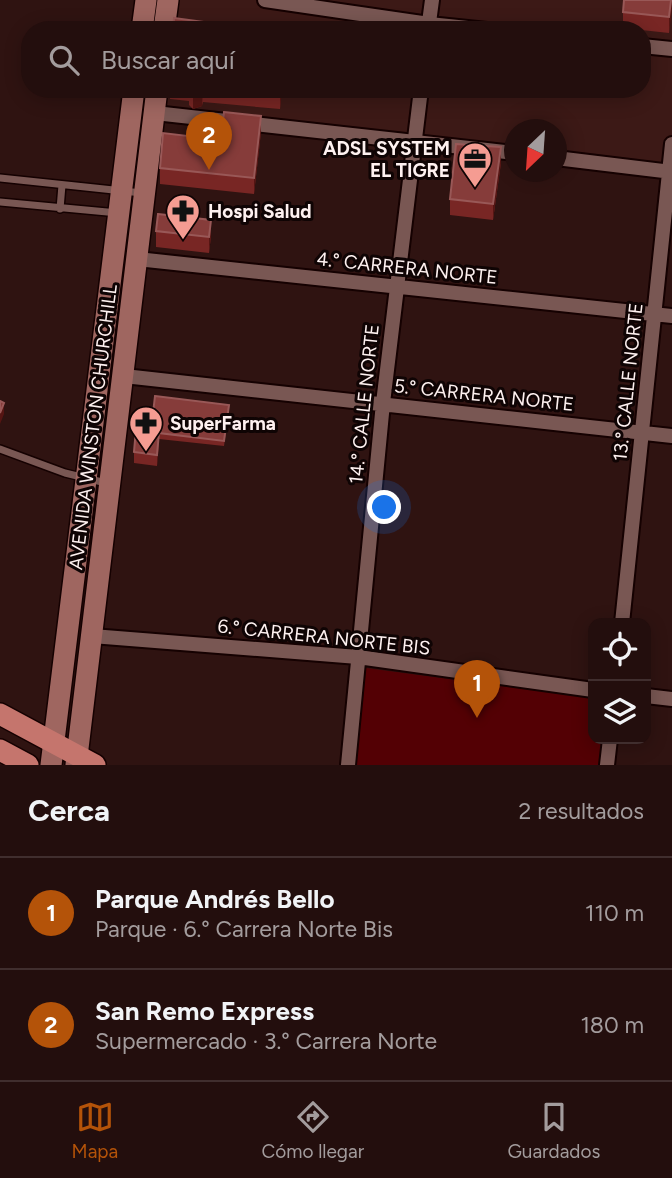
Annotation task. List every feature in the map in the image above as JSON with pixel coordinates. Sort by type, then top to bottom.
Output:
[{"type":"main road","points":[[0,714],[83,762]]},
{"type":"main road","points":[[0,750],[28,765]]},
{"type":"street","points":[[143,21],[146,0]]},
{"type":"street","points":[[165,21],[168,0]]},
{"type":"street","points":[[265,0],[392,21]]},
{"type":"street","points":[[429,21],[432,0]]},
{"type":"street","points":[[651,47],[672,49]]},
{"type":"street","name":"AVENIDA WINSTON CHURCHILL","points":[[51,765],[133,98]]},
{"type":"street","name":"AVENIDA WINSTON CHURCHILL","points":[[83,762],[92,636],[156,98]]},
{"type":"street","name":"14.° CALLE NORTE","points":[[348,765],[383,403],[420,98]]},
{"type":"street","points":[[155,113],[504,152]]},
{"type":"street","name":"13.° CALLE NORTE","points":[[623,618],[672,144]]},
{"type":"street","points":[[567,159],[671,172]]},
{"type":"street","name":"4.° CARRERA NORTE","points":[[137,259],[672,316]]},
{"type":"street","name":"5.° CARRERA NORTE","points":[[124,376],[672,436]]},
{"type":"street","name":"6.° CARRERA NORTE BIS","points":[[92,636],[358,657],[588,689]]},
{"type":"street","points":[[651,697],[672,699]]},
{"type":"street","points":[[607,765],[609,744]]},
{"type":"lane","points":[[0,178],[145,194]]},
{"type":"lane","points":[[60,209],[62,186]]},
{"type":"lane","points":[[0,202],[143,215]]},
{"type":"lane","points":[[0,449],[86,480],[111,483]]},
{"type":"shaded area","points":[[159,0],[672,0],[672,168],[567,156],[567,119],[504,119],[504,150],[146,109],[147,98],[651,98],[651,21],[157,21]]},
{"type":"shaded area","points":[[366,668],[588,697],[588,744],[602,744],[600,765],[356,765]]},
{"type":"building","points":[[624,0],[671,0],[669,17],[623,12]]},
{"type":"building","points":[[174,18],[197,21],[174,21]]},
{"type":"building","points":[[224,112],[261,116],[254,178],[160,168],[163,133],[221,140]]},
{"type":"building","name":"ADSL SYSTEM EL TIGRE","points":[[456,144],[501,147],[493,204],[450,199]]},
{"type":"building","points":[[158,214],[211,220],[209,237],[156,231]]},
{"type":"building","points":[[155,396],[229,405],[224,441],[151,431]]},
{"type":"building","points":[[136,429],[159,432],[157,455],[134,452]]},
{"type":"place","name":"San Remo Express","points":[[209,170]]},
{"type":"place","name":"ADSL SYSTEM EL TIGRE","points":[[475,189]]},
{"type":"place","name":"Hospi Salud","points":[[183,241]]},
{"type":"place","name":"SuperFarma","points":[[146,453]]},
{"type":"place","name":"Parque Andrés Bello","points":[[477,718]]}]
